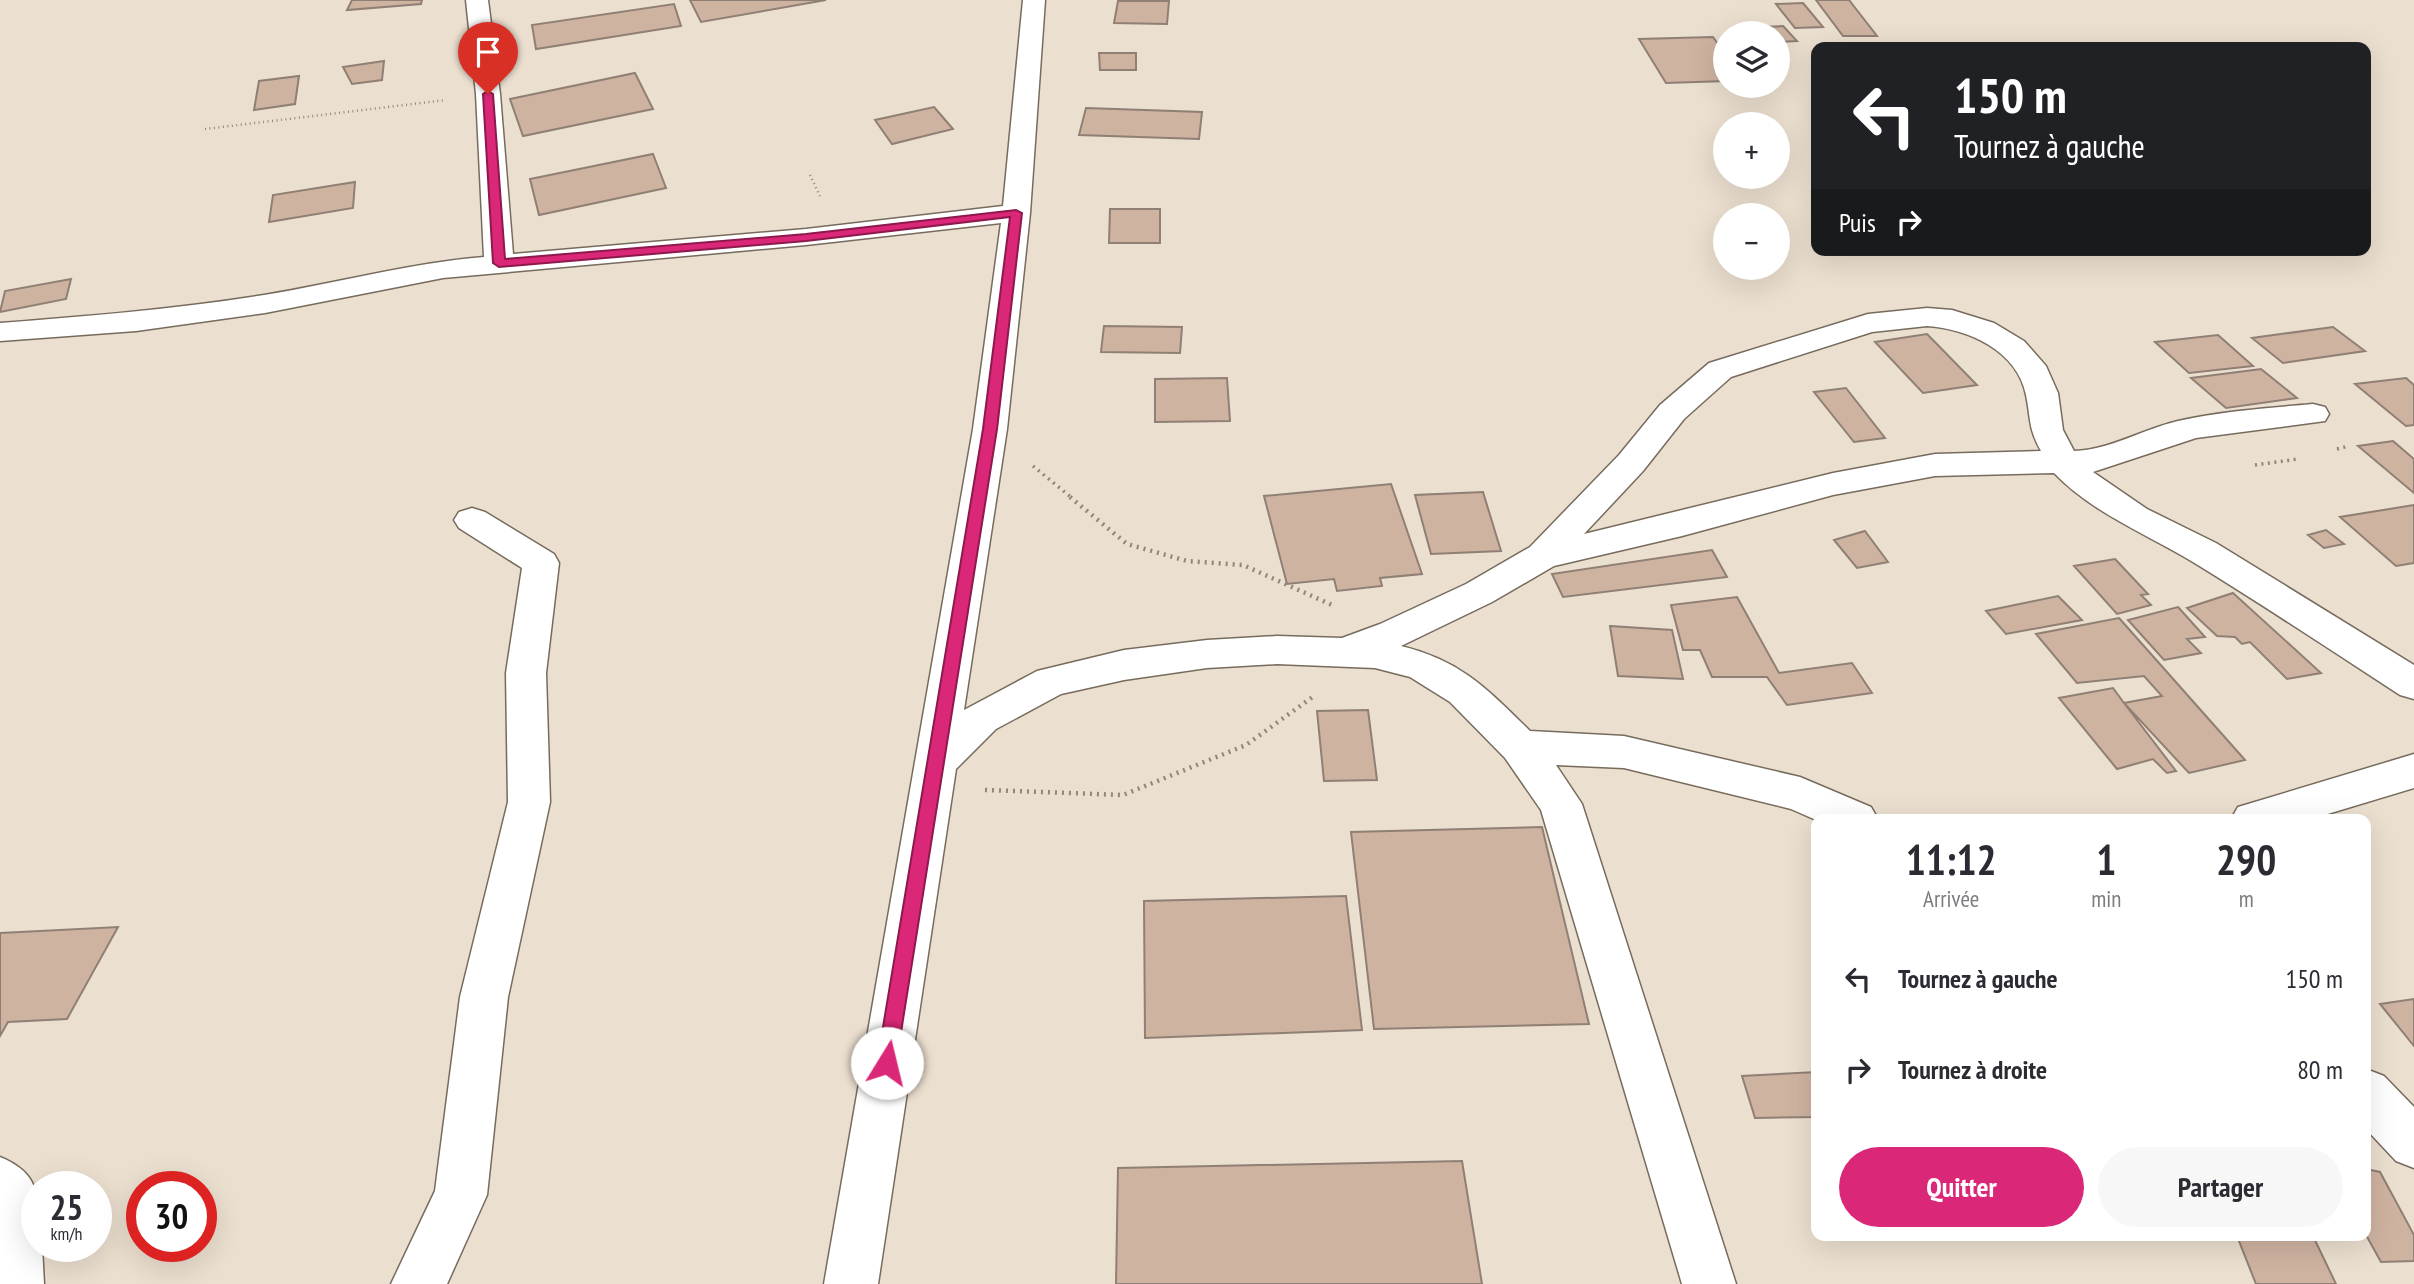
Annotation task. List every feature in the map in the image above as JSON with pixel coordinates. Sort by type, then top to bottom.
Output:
[{"type":"street","points":[[477,0],[488,94],[499,263]]},
{"type":"street","points":[[851,1284],[990,429],[1016,213],[1034,0]]},
{"type":"street","points":[[0,332],[175,317],[265,304],[443,269],[806,237],[1016,213]]},
{"type":"street","points":[[1544,556],[1631,463],[1672,412],[1720,370],[1868,323],[1908,318],[1952,319],[1983,329],[2013,348],[2030,366],[2042,393],[2046,430],[2063,462],[2085,484],[2135,517],[2203,551],[2414,684]]},
{"type":"street","points":[[1371,647],[1479,593],[1544,556],[1682,524],[1833,484],[1935,464],[2063,462],[2115,457],[2158,437],[2199,428],[2313,414]]},
{"type":"street","points":[[418,1284],[461,1195],[484,997],[529,802],[526,673],[541,563],[472,520]]},
{"type":"street","points":[[935,774],[982,718],[1051,681],[1124,665],[1207,654],[1371,647],[1422,666],[1464,691],[1520,747],[1561,804],[1709,1284]]},
{"type":"street","points":[[1520,747],[1624,752],[1800,794],[1845,814]]},
{"type":"street","points":[[2270,814],[2414,771]]},
{"type":"street","points":[[2371,1098],[2414,1143]]},
{"type":"street","points":[[0,1183],[12,1195],[17,1284]]},
{"type":"path","points":[[205,129],[488,94]]},
{"type":"path","points":[[935,774],[1124,795],[1246,745],[1371,647],[1244,565],[1187,561],[1127,544],[990,429]]},
{"type":"building","points":[[352,0],[422,0],[421,4],[347,10]]},
{"type":"building","points":[[690,0],[826,0],[701,22]]},
{"type":"building","points":[[1816,0],[1849,0],[1877,36],[1843,36]]},
{"type":"building","points":[[1118,1],[1169,1],[1167,24],[1114,23]]},
{"type":"building","points":[[1803,3],[1823,27],[1795,28],[1776,4]]},
{"type":"building","points":[[674,4],[681,26],[536,49],[532,25]]},
{"type":"building","points":[[1713,37],[1713,81],[1666,83],[1639,39]]},
{"type":"building","points":[[1099,53],[1136,53],[1136,70],[1100,70]]},
{"type":"building","points":[[384,61],[382,80],[352,84],[343,67]]},
{"type":"building","points":[[635,73],[653,109],[523,136],[510,99]]},
{"type":"building","points":[[299,76],[295,104],[254,110],[259,81]]},
{"type":"building","points":[[934,107],[953,129],[892,144],[875,120]]},
{"type":"building","points":[[1086,108],[1202,112],[1199,139],[1079,135]]},
{"type":"building","points":[[653,154],[666,188],[539,215],[530,179]]},
{"type":"building","points":[[355,182],[353,208],[269,222],[273,195]]},
{"type":"building","points":[[1110,209],[1160,209],[1160,243],[1109,243]]},
{"type":"building","points":[[71,279],[66,299],[0,312],[5,291]]},
{"type":"building","points":[[1104,326],[1182,327],[1180,353],[1101,352]]},
{"type":"building","points":[[2333,327],[2365,351],[2283,363],[2252,338]]},
{"type":"building","points":[[1927,334],[1977,385],[1923,393],[1875,342]]},
{"type":"building","points":[[2218,335],[2253,366],[2189,373],[2155,342]]},
{"type":"building","points":[[2261,369],[2297,398],[2226,408],[2191,378]]},
{"type":"building","points":[[1227,378],[1230,421],[1155,422],[1155,379]]},
{"type":"building","points":[[2406,378],[2414,385],[2414,425],[2406,426],[2355,384]]},
{"type":"building","points":[[1846,388],[1885,438],[1854,442],[1814,392]]},
{"type":"building","points":[[2393,441],[2414,459],[2414,493],[2358,446]]},
{"type":"building","points":[[1391,484],[1422,574],[1380,578],[1382,586],[1337,591],[1334,579],[1287,584],[1264,496]]},
{"type":"building","points":[[1483,492],[1501,551],[1431,554],[1415,495]]},
{"type":"building","points":[[2414,505],[2414,563],[2396,566],[2340,517]]},
{"type":"building","points":[[2326,530],[2344,544],[2324,548],[2308,535]]},
{"type":"building","points":[[1865,531],[1888,562],[1857,568],[1834,540]]},
{"type":"building","points":[[1712,550],[1727,577],[1563,597],[1552,574]]},
{"type":"building","points":[[2115,559],[2148,594],[2141,595],[2151,605],[2117,614],[2074,566]]},
{"type":"building","points":[[2233,593],[2321,673],[2287,679],[2250,642],[2242,644],[2235,637],[2217,636],[2187,608]]},
{"type":"building","points":[[2058,596],[2082,620],[2006,634],[1986,611]]},
{"type":"building","points":[[1737,597],[1779,673],[1852,663],[1872,693],[1787,705],[1767,677],[1712,677],[1700,650],[1683,650],[1671,605]]},
{"type":"building","points":[[2178,607],[2205,637],[2187,639],[2201,653],[2164,660],[2128,620]]},
{"type":"building","points":[[2119,618],[2245,760],[2189,773],[2124,703],[2162,696],[2144,676],[2077,683],[2036,634]]},
{"type":"building","points":[[1610,626],[1672,630],[1683,679],[1618,676]]},
{"type":"building","points":[[2113,688],[2176,771],[2167,773],[2153,759],[2117,769],[2059,698]]},
{"type":"building","points":[[1368,710],[1377,780],[1324,781],[1317,711]]},
{"type":"building","points":[[1542,827],[1589,1024],[1374,1029],[1351,832]]},
{"type":"building","points":[[1346,896],[1362,1030],[1145,1038],[1144,901]]},
{"type":"building","points":[[118,927],[67,1019],[8,1022],[0,1036],[0,933]]},
{"type":"building","points":[[2414,999],[2414,1046],[2380,1004]]},
{"type":"building","points":[[1811,1072],[1811,1117],[1755,1118],[1742,1076]]},
{"type":"building","points":[[1462,1161],[1482,1284],[1116,1284],[1118,1168]]},
{"type":"building","points":[[2371,1170],[2380,1172],[2414,1235],[2414,1261],[2381,1262],[2369,1241]]},
{"type":"building","points":[[2239,1241],[2315,1241],[2336,1284],[2256,1284]]},
{"type":"route","points":[[488,94],[499,263],[806,237],[1016,213],[990,429],[887,1063]]}]
